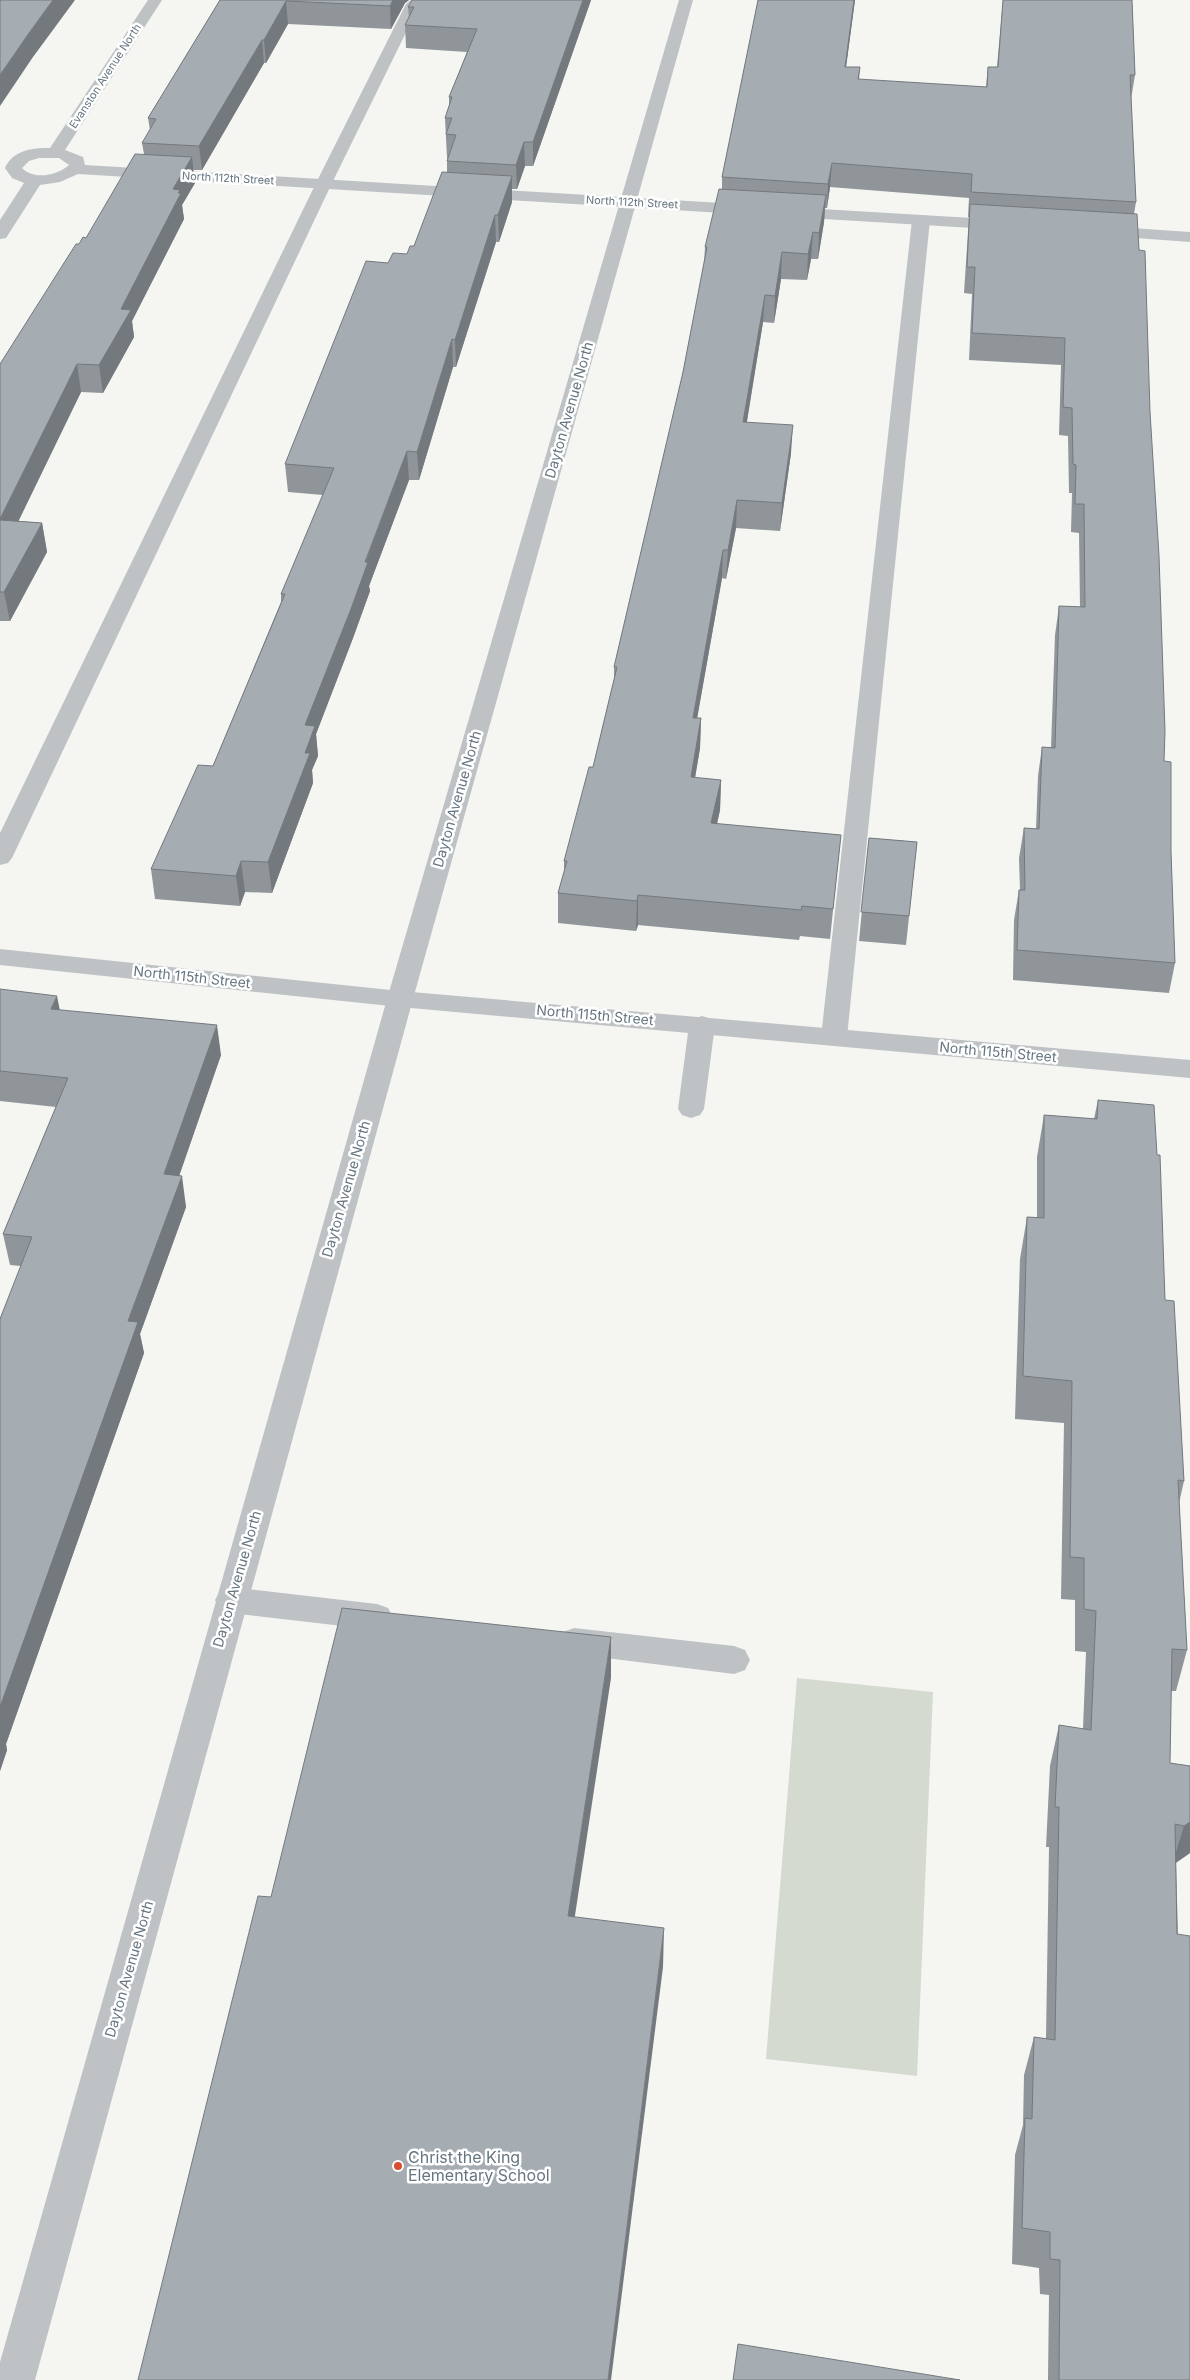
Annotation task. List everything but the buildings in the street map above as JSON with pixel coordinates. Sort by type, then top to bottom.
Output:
[{"type":"street","name":"Evanston Avenue North","points":[[55,153],[155,0]]},
{"type":"street","name":"Dayton Avenue North","points":[[15,2380],[400,998],[686,0]]},
{"type":"street","points":[[0,858],[324,183],[413,4]]},
{"type":"street","points":[[55,153],[73,158],[77,162],[74,169],[60,177],[35,179],[20,176],[7,165],[28,155],[55,153]]},
{"type":"street","name":"North 112th Street","points":[[74,169],[1020,226]]},
{"type":"street","points":[[0,234],[35,179]]},
{"type":"street","points":[[834,1037],[921,220]]},
{"type":"street","points":[[1090,230],[1190,237]]},
{"type":"street","name":"North 115th Street","points":[[0,957],[400,998],[1190,1069]]},
{"type":"street","points":[[691,1109],[702,1025]]},
{"type":"street","points":[[231,1600],[409,1621]]},
{"type":"street","points":[[541,1638],[734,1660]]},
{"type":"shaded area","points":[[797,1678],[933,1692],[917,2076],[766,2059]]},
{"type":"place","name":"Christ the King Elementary School","points":[[398,2166]]}]
